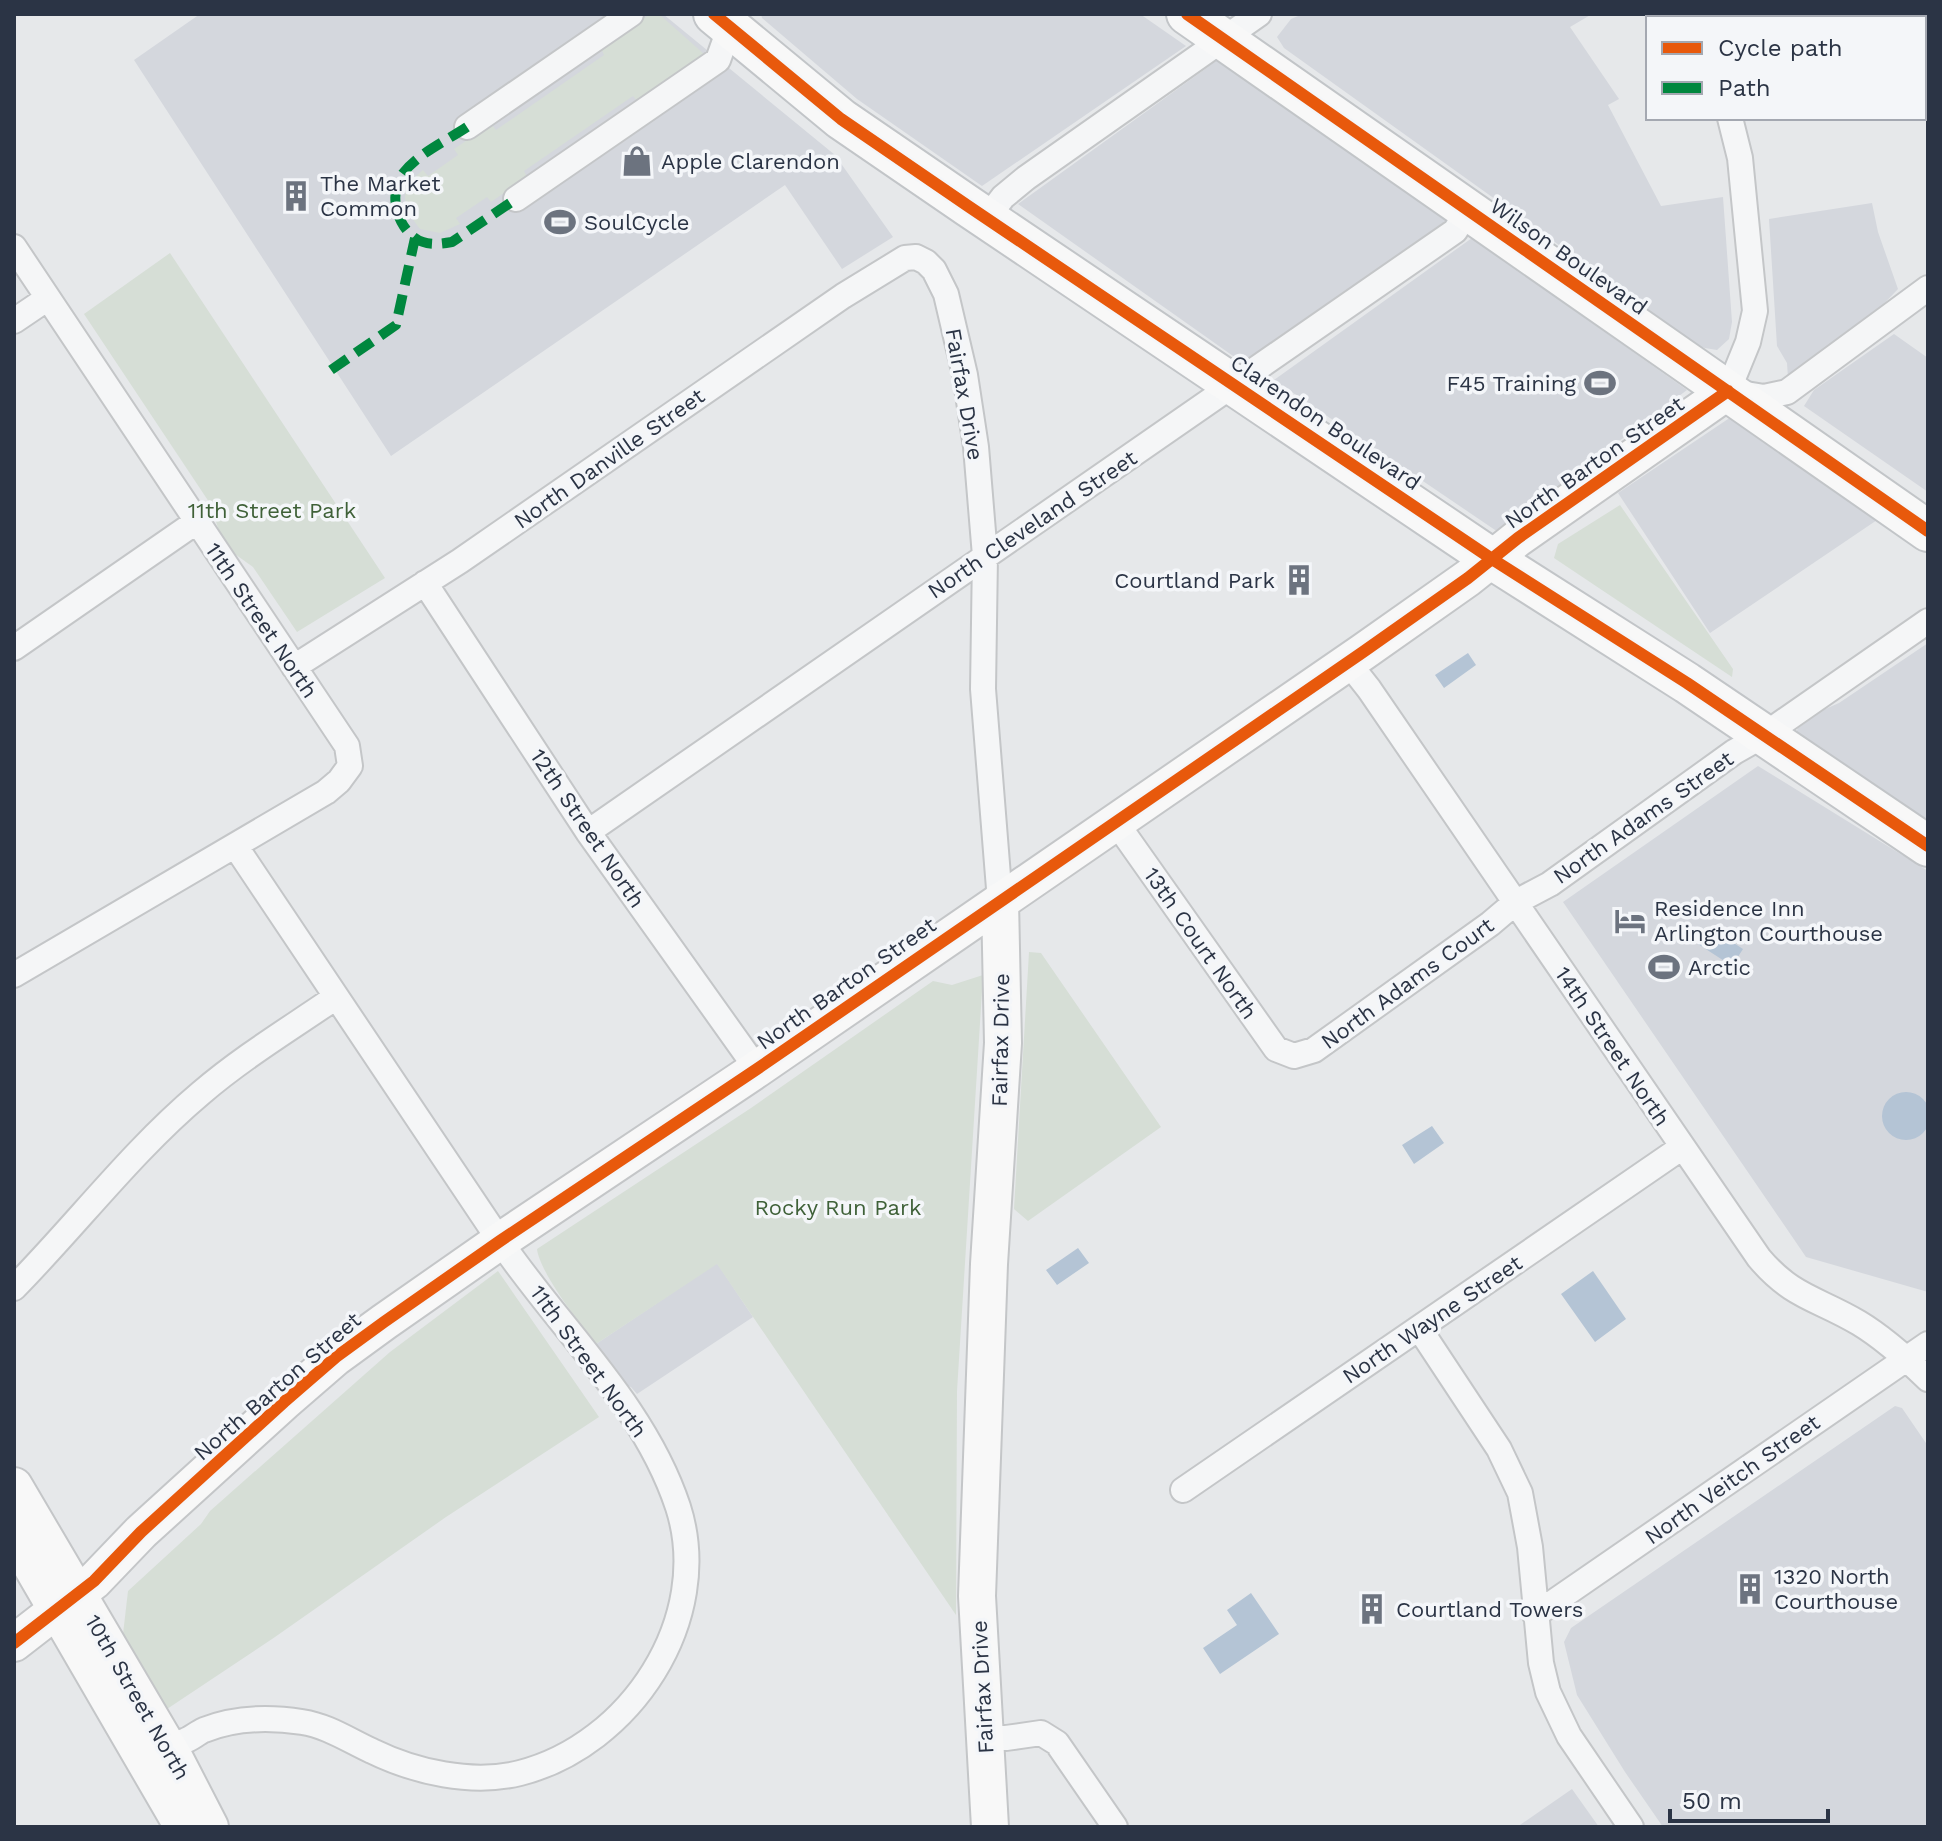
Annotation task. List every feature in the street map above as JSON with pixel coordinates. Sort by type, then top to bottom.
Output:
[{"type":"main road","name":"Wilson Boulevard","points":[[1187,14],[1928,531]]},
{"type":"main road","name":"Clarendon Boulevard","points":[[726,18],[841,119],[1492,559],[1764,735],[1928,846]]},
{"type":"street","points":[[467,127],[631,14]]},
{"type":"street","points":[[987,218],[1003,197],[1026,178],[1259,14]]},
{"type":"street","points":[[516,199],[718,60],[726,18]]},
{"type":"street","points":[[1730,120],[1740,158],[1755,311],[1748,342],[1728,391],[1764,397],[1787,392],[1928,288]]},
{"type":"street","name":"North Cleveland Street","points":[[588,832],[1455,231],[1468,211]]},
{"type":"street","name":"11th Street North","points":[[14,247],[347,746],[350,766],[339,781],[236,847],[500,1241],[628,1409],[656,1457],[678,1508],[686,1553],[683,1590],[670,1645],[647,1684],[615,1721],[563,1757],[520,1773],[474,1777],[411,1768],[330,1729],[290,1721],[254,1719],[203,1731],[161,1752]]},
{"type":"street","name":"North Danville Street","points":[[294,667],[460,561],[843,296],[905,258],[916,257],[926,262]]},
{"type":"street","name":"Fairfax Drive","points":[[926,262],[934,270],[946,294],[965,375],[976,447],[985,556],[983,689],[1000,901],[1003,1043],[988,1274],[977,1596],[990,1827]]},
{"type":"street","points":[[14,321],[48,298]]},
{"type":"street","name":"North Barton Street","points":[[14,1643],[68,1602],[141,1532],[336,1357],[500,1241],[757,1069],[1468,578],[1728,391]]},
{"type":"street","points":[[14,648],[196,522]]},
{"type":"street","name":"12th Street North","points":[[425,583],[588,832],[757,1069]]},
{"type":"street","name":"North Adams Street","points":[[1516,902],[1550,884],[1734,752],[1764,735],[1928,621]]},
{"type":"street","name":"14th Street North","points":[[1347,661],[1516,902],[1681,1148],[1774,1275],[1790,1289],[1856,1322],[1906,1358],[1928,1379]]},
{"type":"street","name":"13th Court North","points":[[1115,821],[1276,1049],[1294,1056]]},
{"type":"street","points":[[14,975],[236,847]]},
{"type":"street","name":"North Adams Court","points":[[1294,1056],[1314,1050],[1516,902]]},
{"type":"street","points":[[14,1288],[150,1141],[200,1094],[233,1067],[336,997]]},
{"type":"street","name":"North Wayne Street","points":[[1183,1490],[1681,1148]]},
{"type":"street","points":[[1419,1328],[1499,1449],[1520,1493],[1530,1547],[1544,1678],[1558,1715],[1580,1753],[1631,1827]]},
{"type":"street","name":"North Veitch Street","points":[[1535,1615],[1928,1344]]},
{"type":"street","name":"10th Street North","points":[[14,1486],[68,1602],[210,1827]]},
{"type":"street","name":"10th Street North","points":[[14,1536],[68,1602]]},
{"type":"street","points":[[985,1738],[1041,1733],[1057,1743],[1115,1827]]},
{"type":"street","points":[[161,1752],[226,1827]]},
{"type":"street","name":"10th Street North","points":[[161,1752],[183,1827]]},
{"type":"shaded area","points":[[200,14],[663,14],[835,155],[893,237],[842,269],[785,185],[391,456],[134,60]]},
{"type":"shaded area","points":[[761,14],[1140,14],[1186,46],[982,186],[857,99]]},
{"type":"shaded area","points":[[1303,14],[1592,14],[1570,27],[1619,99],[1608,105],[1661,206],[1723,197],[1732,322],[1729,339],[1717,350],[1687,341],[1640,303],[1284,48],[1277,37],[1291,19]]},
{"type":"shaded area","points":[[1219,59],[1447,220],[1243,363],[1018,204]]},
{"type":"shaded area","points":[[1872,203],[1878,232],[1898,289],[1873,315],[1788,378],[1787,363],[1777,346],[1769,219]]},
{"type":"shaded area","points":[[1472,238],[1687,390],[1498,532],[1274,380]]},
{"type":"shaded area","points":[[1894,334],[1928,358],[1928,492],[1804,406],[1814,390]]},
{"type":"shaded area","points":[[1731,417],[1880,518],[1710,633],[1618,493]]},
{"type":"shaded area","points":[[1928,643],[1928,824],[1797,739],[1796,732],[1823,710],[1839,703]]},
{"type":"shaded area","points":[[1758,766],[1928,871],[1928,1292],[1806,1257],[1563,902]]},
{"type":"shaded area","points":[[717,1263],[753,1317],[637,1394],[625,1385],[596,1344]]},
{"type":"shaded area","points":[[1895,1406],[1902,1408],[1928,1446],[1928,1827],[1663,1827],[1577,1695],[1564,1642],[1571,1628]]},
{"type":"shaded area","points":[[1572,1789],[1599,1827],[1517,1827]]},
{"type":"green space","points":[[650,14],[659,14],[704,54],[638,102],[633,96],[524,171],[527,177],[491,202],[487,197],[456,218],[460,224],[440,233],[420,229],[409,212],[405,198],[409,184],[415,177],[423,170],[428,176],[458,155],[454,149],[491,124],[496,130],[604,55],[601,48]]},
{"type":"green space","name":"11th Street Park","points":[[170,253],[385,578],[297,632],[253,567],[232,552],[218,528],[211,505],[84,314]]},
{"type":"green space","points":[[1620,505],[1733,669],[1732,677],[1554,558],[1558,544]]},
{"type":"green space","points":[[1029,952],[1041,953],[1161,1127],[1028,1221],[1014,1209]]},
{"type":"green space","name":"Rocky Run Park","points":[[983,975],[957,1391],[956,1615],[717,1264],[596,1344],[553,1284],[537,1249],[751,1108],[933,981],[952,985]]},
{"type":"green space","points":[[498,1271],[599,1417],[446,1517],[167,1709],[123,1634],[128,1591],[201,1524],[210,1511],[390,1352]]},
{"type":"water","points":[[1468,653],[1476,665],[1444,688],[1435,675]]},
{"type":"water","points":[[1709,927],[1743,949],[1732,966],[1698,944]]},
{"type":"water","points":[[1906,1092],[1923,1099],[1930,1116],[1923,1133],[1906,1140],[1889,1133],[1882,1116],[1889,1099]]},
{"type":"water","points":[[1432,1126],[1444,1143],[1414,1164],[1402,1145]]},
{"type":"water","points":[[1078,1248],[1089,1263],[1057,1285],[1046,1270]]},
{"type":"water","points":[[1593,1271],[1626,1319],[1595,1342],[1561,1294]]},
{"type":"water","points":[[1251,1593],[1279,1634],[1220,1674],[1203,1648],[1237,1625],[1227,1610]]},
{"type":"marked path","points":[[467,127],[422,155],[401,176],[395,201],[404,226],[415,238],[424,242],[452,242],[516,199]]},
{"type":"marked path","points":[[331,370],[396,325],[415,238]]},
{"type":"cycle path","points":[[714,14],[841,119],[1492,559],[1687,683],[1928,846]]},
{"type":"cycle path","points":[[1187,14],[1928,531]]},
{"type":"cycle path","points":[[14,1643],[94,1581],[141,1532],[336,1357],[500,1241],[757,1069],[1363,652],[1468,578],[1518,538],[1728,391]]},
{"type":"place","name":"Apple Clarendon","points":[[637,161]]},
{"type":"place","name":"The Market Common","points":[[296,196]]},
{"type":"place","name":"SoulCycle","points":[[560,222]]},
{"type":"place","name":"F45 Training","points":[[1600,383]]},
{"type":"place","name":"Courtland Park","points":[[1299,580]]},
{"type":"place","name":"Residence Inn Arlington Courthouse","points":[[1630,921]]},
{"type":"place","name":"Arctic","points":[[1664,967]]},
{"type":"place","name":"1320 North Courthouse","points":[[1750,1589]]},
{"type":"place","name":"Courtland Towers","points":[[1372,1609]]}]
